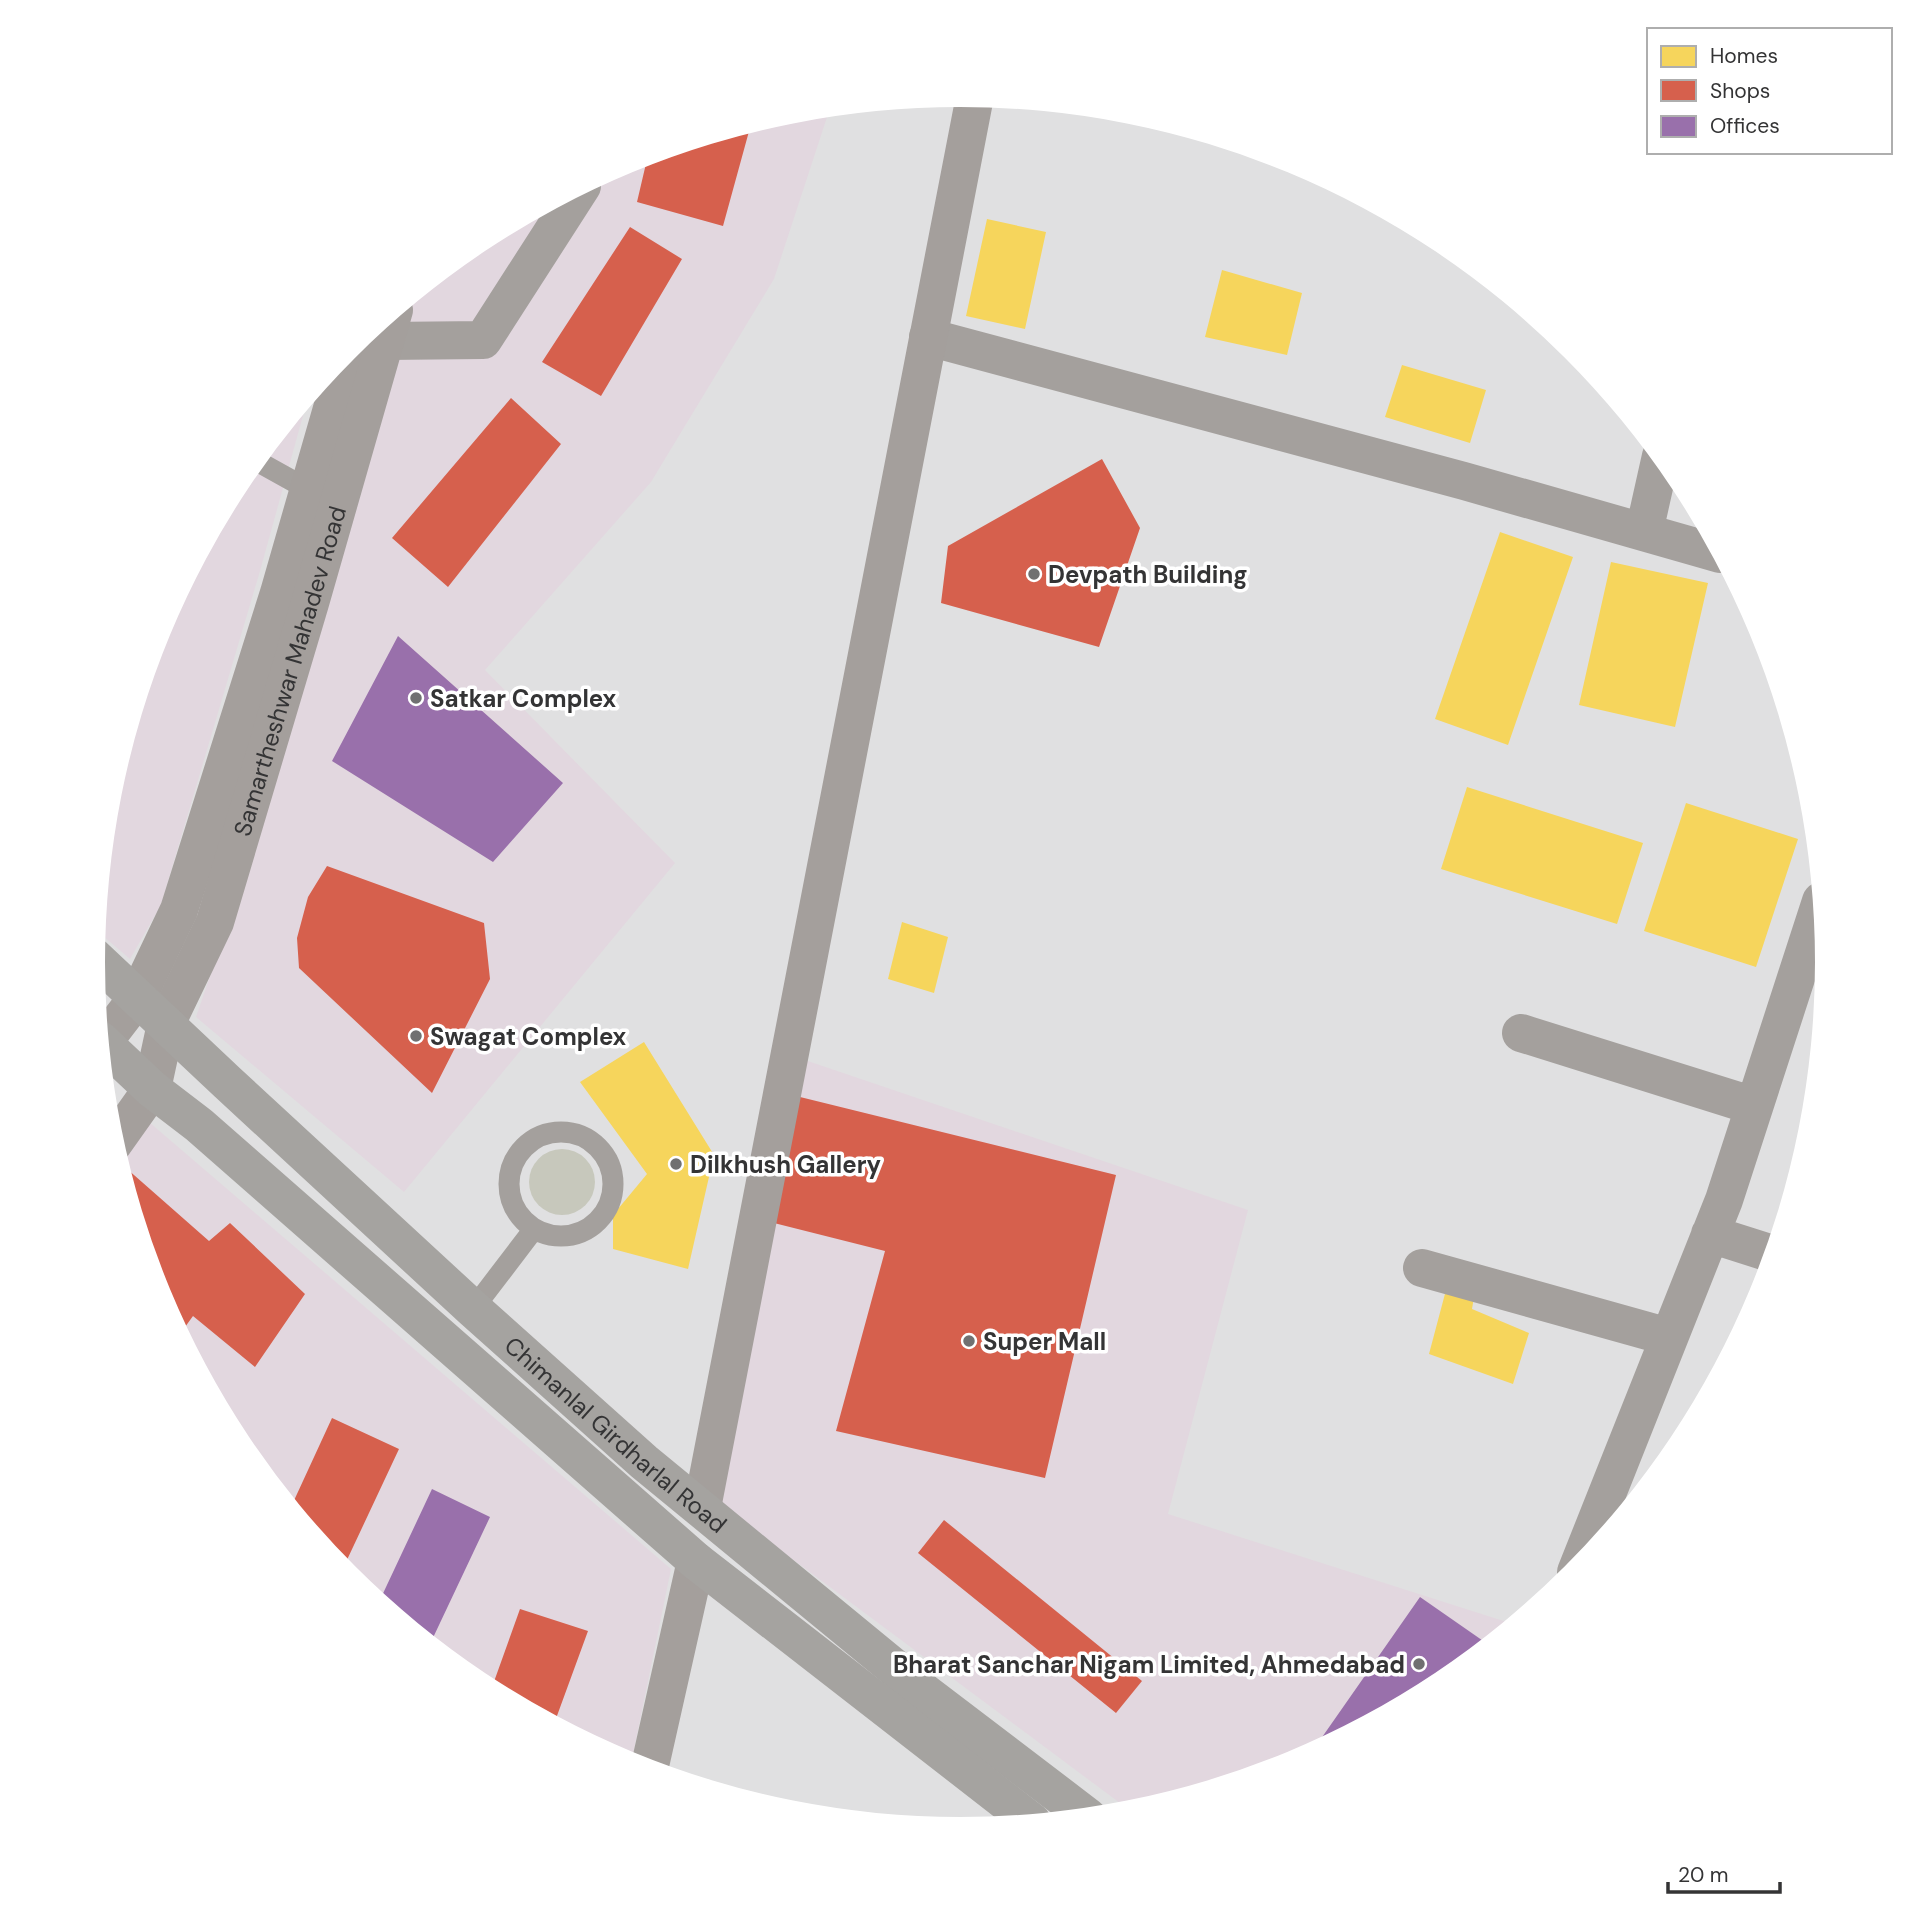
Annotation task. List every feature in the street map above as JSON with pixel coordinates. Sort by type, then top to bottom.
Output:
[{"type":"main road","points":[[105,968],[137,998]]},
{"type":"main road","name":"Chimanlal Girdharlal Road","points":[[137,998],[473,1309],[644,1462],[924,1692],[1078,1809]]},
{"type":"main road","name":"Chimanlal Girdharlal Road","points":[[110,1050],[152,1089],[199,1125],[696,1561],[1022,1814]]},
{"type":"street","points":[[702,1508],[973,107]]},
{"type":"street","points":[[382,332],[484,340],[573,200]]},
{"type":"street","points":[[929,337],[1451,477],[1709,551]]},
{"type":"street","name":"Samartheshwar Mahadev Road","points":[[152,1089],[166,1024],[215,922],[306,616],[374,339]]},
{"type":"street","name":"Samartheshwar Mahadev Road","points":[[108,1033],[137,998],[179,911],[309,490],[372,341]]},
{"type":"street","points":[[1644,532],[1658,469]]},
{"type":"street","points":[[1588,1543],[1724,1200],[1814,932]]},
{"type":"street","points":[[1521,1033],[1754,1106]]},
{"type":"street","points":[[122,1132],[152,1089]]},
{"type":"street","points":[[1710,1234],[1764,1251]]},
{"type":"street","points":[[1422,1268],[1669,1337]]},
{"type":"street","points":[[651,1759],[696,1561]]},
{"type":"lane","points":[[265,465],[309,490]]},
{"type":"lane","points":[[566,1132],[583,1136],[604,1154],[612,1170],[612,1198],[605,1214],[580,1234],[551,1236],[534,1229],[522,1218],[512,1202],[510,1173],[515,1161],[525,1146],[546,1134],[566,1132]]},
{"type":"lane","points":[[473,1309],[534,1229]]},
{"type":"shaded area","points":[[827,117],[774,279],[651,482],[485,670],[675,863],[404,1192],[196,1017],[227,926],[380,334],[485,251],[582,195],[685,152],[739,136]]},
{"type":"shaded area","points":[[303,416],[161,905],[130,959],[106,938],[107,906],[121,795],[150,687],[193,584],[220,534],[249,487]]},
{"type":"shaded area","points":[[796,1057],[1248,1210],[1168,1514],[1504,1621],[1435,1673],[1338,1729],[1235,1772],[1119,1802],[713,1500]]},
{"type":"shaded area","points":[[149,1122],[671,1569],[633,1752],[582,1729],[485,1673],[396,1605],[355,1567],[317,1526],[249,1437],[193,1340],[150,1237],[127,1152]]},
{"type":"shaded area","points":[[556,1149],[568,1149],[580,1154],[590,1164],[595,1182],[593,1195],[580,1210],[568,1215],[556,1215],[544,1210],[534,1200],[529,1188],[529,1176],[534,1164],[544,1154]]},
{"type":"building: Homes","points":[[987,219],[1046,232],[1025,329],[966,316]]},
{"type":"building: Homes","points":[[1222,270],[1302,293],[1287,355],[1205,337]]},
{"type":"building: Homes","points":[[1402,365],[1486,390],[1470,443],[1385,417]]},
{"type":"building: Homes","points":[[1500,532],[1573,557],[1508,745],[1435,719]]},
{"type":"building: Homes","points":[[1611,562],[1708,583],[1675,727],[1579,705]]},
{"type":"building: Homes","points":[[1467,787],[1643,843],[1617,924],[1441,869]]},
{"type":"building: Homes","points":[[1686,803],[1798,839],[1756,967],[1644,931]]},
{"type":"building: Homes","points":[[902,922],[948,937],[934,993],[888,979]]},
{"type":"building: Homes","name":"Dilkhush Gallery","points":[[644,1042],[714,1155],[688,1269],[613,1249],[613,1215],[647,1174],[580,1082]]},
{"type":"building: Homes","points":[[1446,1290],[1474,1297],[1472,1309],[1529,1333],[1513,1384],[1429,1354]]},
{"type":"building: Shops","points":[[748,134],[723,226],[637,202],[645,167],[685,152]]},
{"type":"building: Shops","points":[[630,227],[682,259],[601,396],[542,362]]},
{"type":"building: Shops","points":[[511,398],[561,444],[448,587],[392,538]]},
{"type":"building: Shops","name":"Devpath Building","points":[[1102,459],[1140,528],[1099,647],[941,603],[948,546]]},
{"type":"building: Shops","name":"Swagat Complex","points":[[327,866],[484,923],[490,979],[432,1093],[299,968],[297,938],[308,897]]},
{"type":"building: Shops","name":"Super Mall","points":[[796,1096],[1116,1175],[1045,1478],[836,1431],[885,1251],[770,1222]]},
{"type":"building: Shops","points":[[132,1173],[209,1241],[230,1223],[305,1294],[255,1367],[193,1316],[186,1325],[150,1237]]},
{"type":"building: Shops","points":[[332,1418],[399,1449],[347,1559],[295,1498]]},
{"type":"building: Shops","points":[[944,1520],[1142,1681],[1116,1713],[918,1553]]},
{"type":"building: Shops","points":[[520,1609],[588,1631],[557,1716],[495,1679]]},
{"type":"building: Offices","name":"Satkar Complex","points":[[398,636],[563,783],[493,862],[332,761]]},
{"type":"building: Offices","points":[[432,1489],[490,1517],[434,1635],[383,1593]]},
{"type":"building: Offices","name":"Bharat Sanchar Nigam Limited, Ahmedabad","points":[[1420,1597],[1481,1639],[1435,1673],[1323,1736]]},
{"type":"place","name":"Devpath Building","points":[[1034,574]]},
{"type":"place","name":"Satkar Complex","points":[[416,698]]},
{"type":"place","name":"Swagat Complex","points":[[416,1036]]},
{"type":"place","name":"Dilkhush Gallery","points":[[676,1164]]},
{"type":"place","name":"Super Mall","points":[[969,1341]]},
{"type":"place","name":"Bharat Sanchar Nigam Limited, Ahmedabad","points":[[1419,1664]]}]
